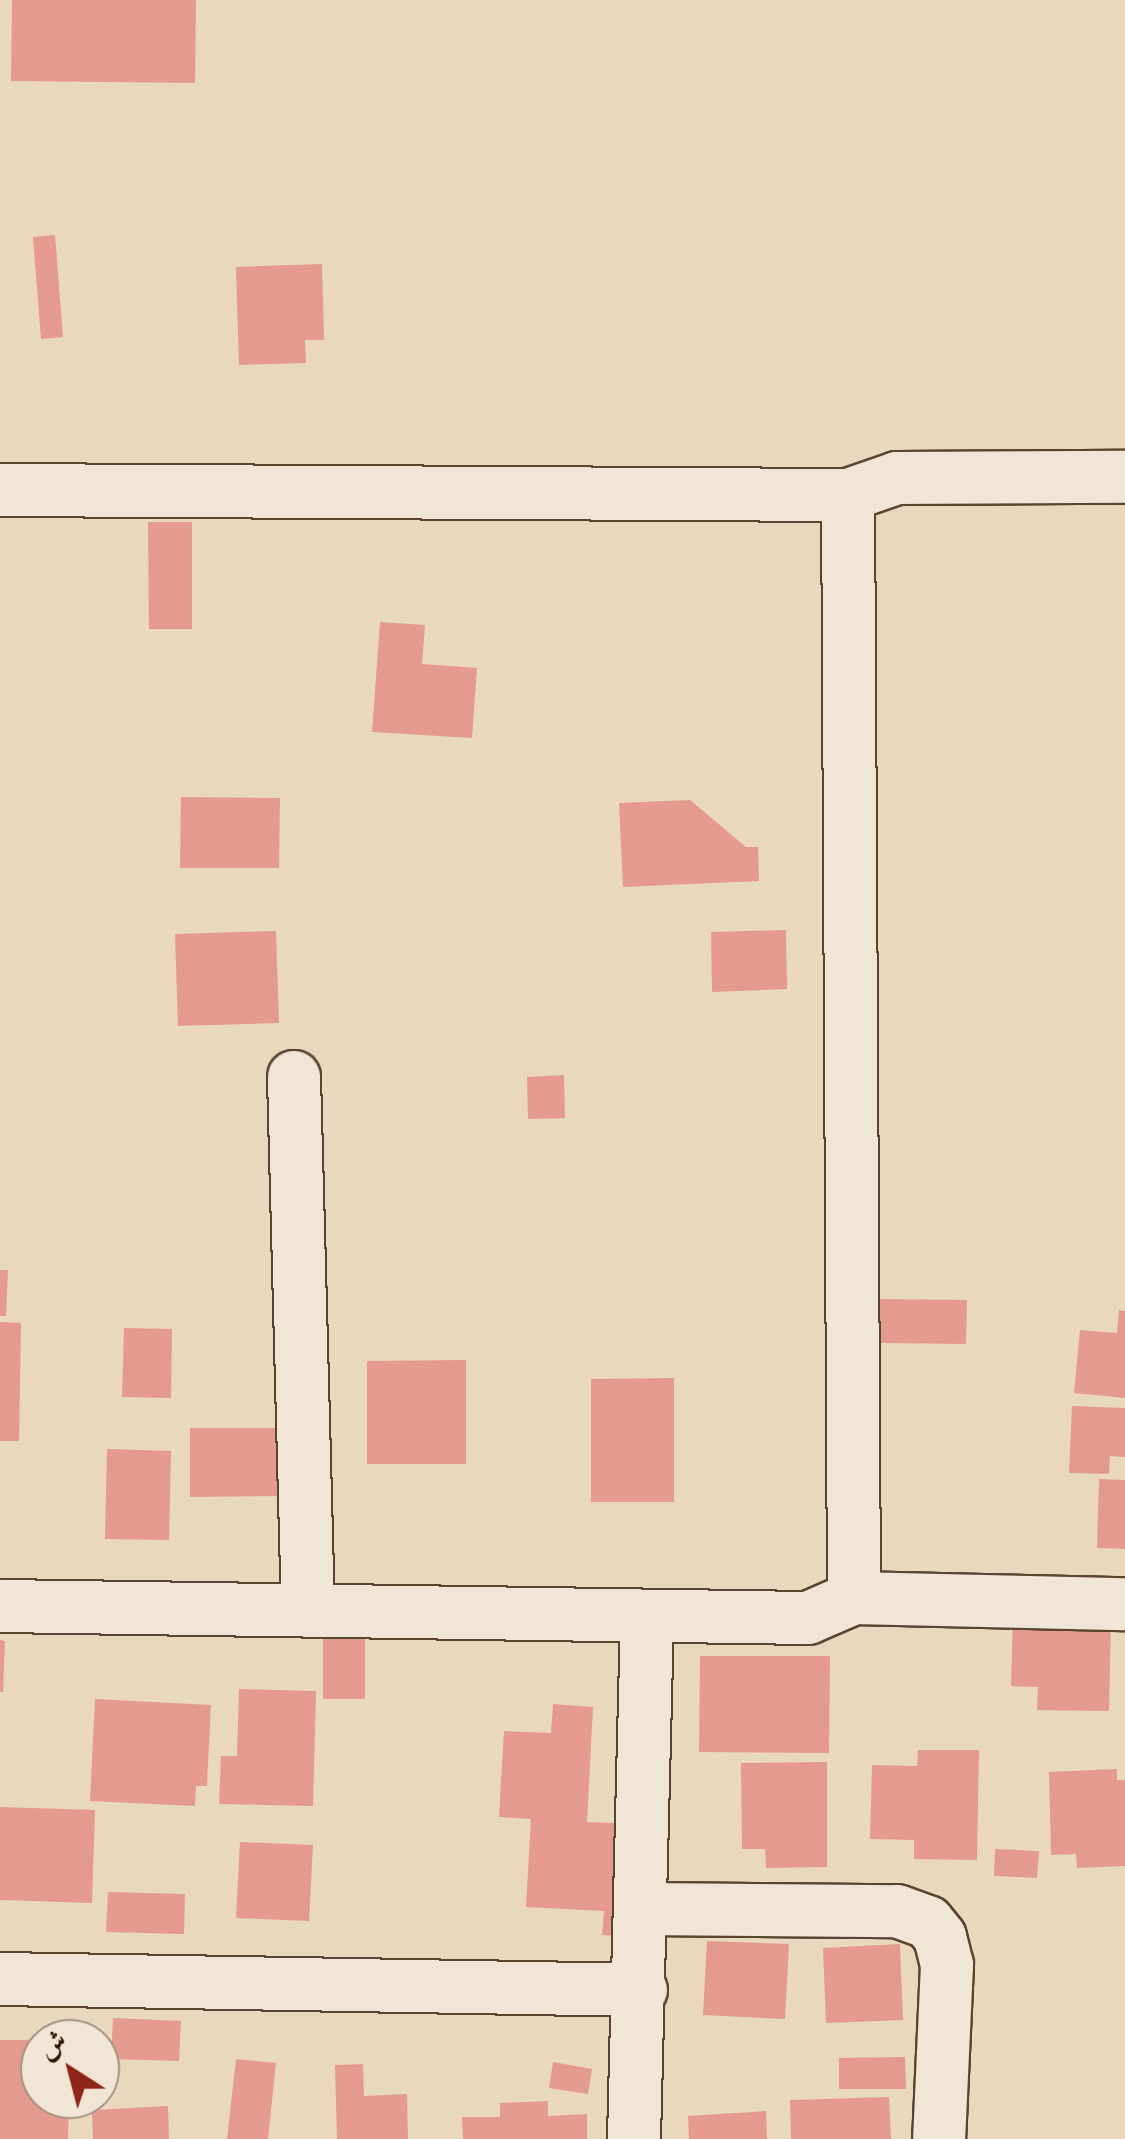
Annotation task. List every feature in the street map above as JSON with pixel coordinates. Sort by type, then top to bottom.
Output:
[{"type":"street","points":[[0,490],[848,495],[897,478],[1125,477]]},
{"type":"street","points":[[848,495],[854,1598]]},
{"type":"street","points":[[294,1077],[308,1610]]},
{"type":"street","points":[[0,1606],[808,1618],[854,1598],[1125,1604]]},
{"type":"street","points":[[634,2139],[643,1910],[646,1618]]},
{"type":"street","points":[[643,1910],[897,1911],[928,1922],[940,1937],[947,1966],[939,2139]]},
{"type":"street","points":[[0,1979],[641,1990]]},
{"type":"building","points":[[12,0],[196,0],[195,83],[11,81]]},
{"type":"building","points":[[55,235],[63,337],[41,339],[33,237]]},
{"type":"building","points":[[322,264],[324,340],[305,340],[306,363],[239,365],[236,267]]},
{"type":"building","points":[[148,522],[192,522],[192,629],[149,629]]},
{"type":"building","points":[[380,622],[425,625],[422,664],[477,668],[472,738],[372,732]]},
{"type":"building","points":[[181,797],[280,798],[279,868],[180,868]]},
{"type":"building","points":[[690,800],[746,847],[758,847],[759,881],[623,887],[619,803]]},
{"type":"building","points":[[786,930],[787,989],[712,992],[711,932]]},
{"type":"building","points":[[276,931],[279,1023],[178,1026],[175,934]]},
{"type":"building","points":[[564,1075],[565,1118],[528,1119],[527,1077]]},
{"type":"building","points":[[0,1270],[8,1270],[6,1316],[0,1316]]},
{"type":"building","points":[[880,1299],[967,1300],[966,1344],[880,1343]]},
{"type":"building","points":[[1119,1310],[1125,1311],[1125,1398],[1074,1393],[1080,1330],[1117,1333]]},
{"type":"building","points":[[0,1322],[21,1323],[19,1441],[0,1441]]},
{"type":"building","points":[[124,1328],[172,1329],[171,1398],[122,1397]]},
{"type":"building","points":[[466,1360],[466,1464],[367,1464],[367,1361]]},
{"type":"building","points":[[674,1378],[674,1502],[591,1502],[591,1379]]},
{"type":"building","points":[[1072,1406],[1125,1408],[1125,1457],[1110,1456],[1109,1474],[1069,1473]]},
{"type":"building","points":[[190,1428],[289,1428],[289,1496],[190,1497]]},
{"type":"building","points":[[107,1449],[171,1451],[169,1540],[105,1539]]},
{"type":"building","points":[[1099,1479],[1125,1480],[1125,1549],[1097,1548]]},
{"type":"building","points":[[1013,1616],[1111,1617],[1109,1711],[1037,1710],[1038,1687],[1011,1686]]},
{"type":"building","points":[[323,1621],[365,1621],[365,1699],[323,1699]]},
{"type":"building","points":[[0,1640],[5,1641],[3,1692],[0,1692]]},
{"type":"building","points":[[700,1656],[830,1656],[829,1753],[699,1752]]},
{"type":"building","points":[[239,1689],[316,1691],[313,1806],[219,1804],[221,1756],[237,1756]]},
{"type":"building","points":[[95,1699],[211,1705],[207,1786],[196,1786],[195,1806],[90,1801]]},
{"type":"building","points":[[553,1704],[593,1707],[587,1822],[637,1824],[631,1936],[602,1935],[604,1911],[526,1907],[531,1819],[499,1817],[504,1731],[551,1733]]},
{"type":"building","points":[[918,1750],[979,1750],[977,1860],[914,1859],[914,1840],[870,1839],[872,1765],[917,1766]]},
{"type":"building","points":[[827,1762],[827,1867],[766,1868],[765,1849],[742,1849],[741,1763]]},
{"type":"building","points":[[1117,1769],[1117,1780],[1125,1780],[1125,1866],[1077,1868],[1076,1854],[1051,1855],[1049,1772]]},
{"type":"building","points":[[0,1807],[95,1810],[92,1903],[0,1900]]},
{"type":"building","points":[[240,1842],[313,1845],[309,1921],[236,1918]]},
{"type":"building","points":[[995,1849],[1039,1851],[1037,1878],[994,1876]]},
{"type":"building","points":[[108,1892],[185,1894],[184,1934],[106,1932]]},
{"type":"building","points":[[707,1941],[789,1944],[785,2019],[703,2015]]},
{"type":"building","points":[[900,1944],[903,2020],[826,2023],[823,1948]]},
{"type":"building","points":[[113,2018],[181,2021],[179,2061],[120,2059],[120,2019]]},
{"type":"building","points":[[0,2040],[20,2040],[20,2119],[68,2119],[68,2139],[0,2139]]},
{"type":"building","points":[[905,2057],[906,2089],[839,2089],[839,2058]]},
{"type":"building","points":[[236,2059],[276,2063],[268,2139],[227,2139]]},
{"type":"building","points":[[553,2062],[592,2069],[588,2094],[549,2088]]},
{"type":"building","points":[[363,2064],[364,2096],[407,2094],[408,2139],[337,2139],[335,2065]]},
{"type":"building","points":[[889,2097],[891,2139],[791,2139],[790,2100]]},
{"type":"building","points":[[548,2101],[548,2116],[587,2114],[587,2139],[463,2139],[462,2117],[500,2117],[500,2103]]},
{"type":"building","points":[[168,2106],[169,2139],[93,2139],[92,2119],[120,2119],[120,2109]]},
{"type":"building","points":[[766,2111],[767,2139],[689,2139],[688,2116]]}]
